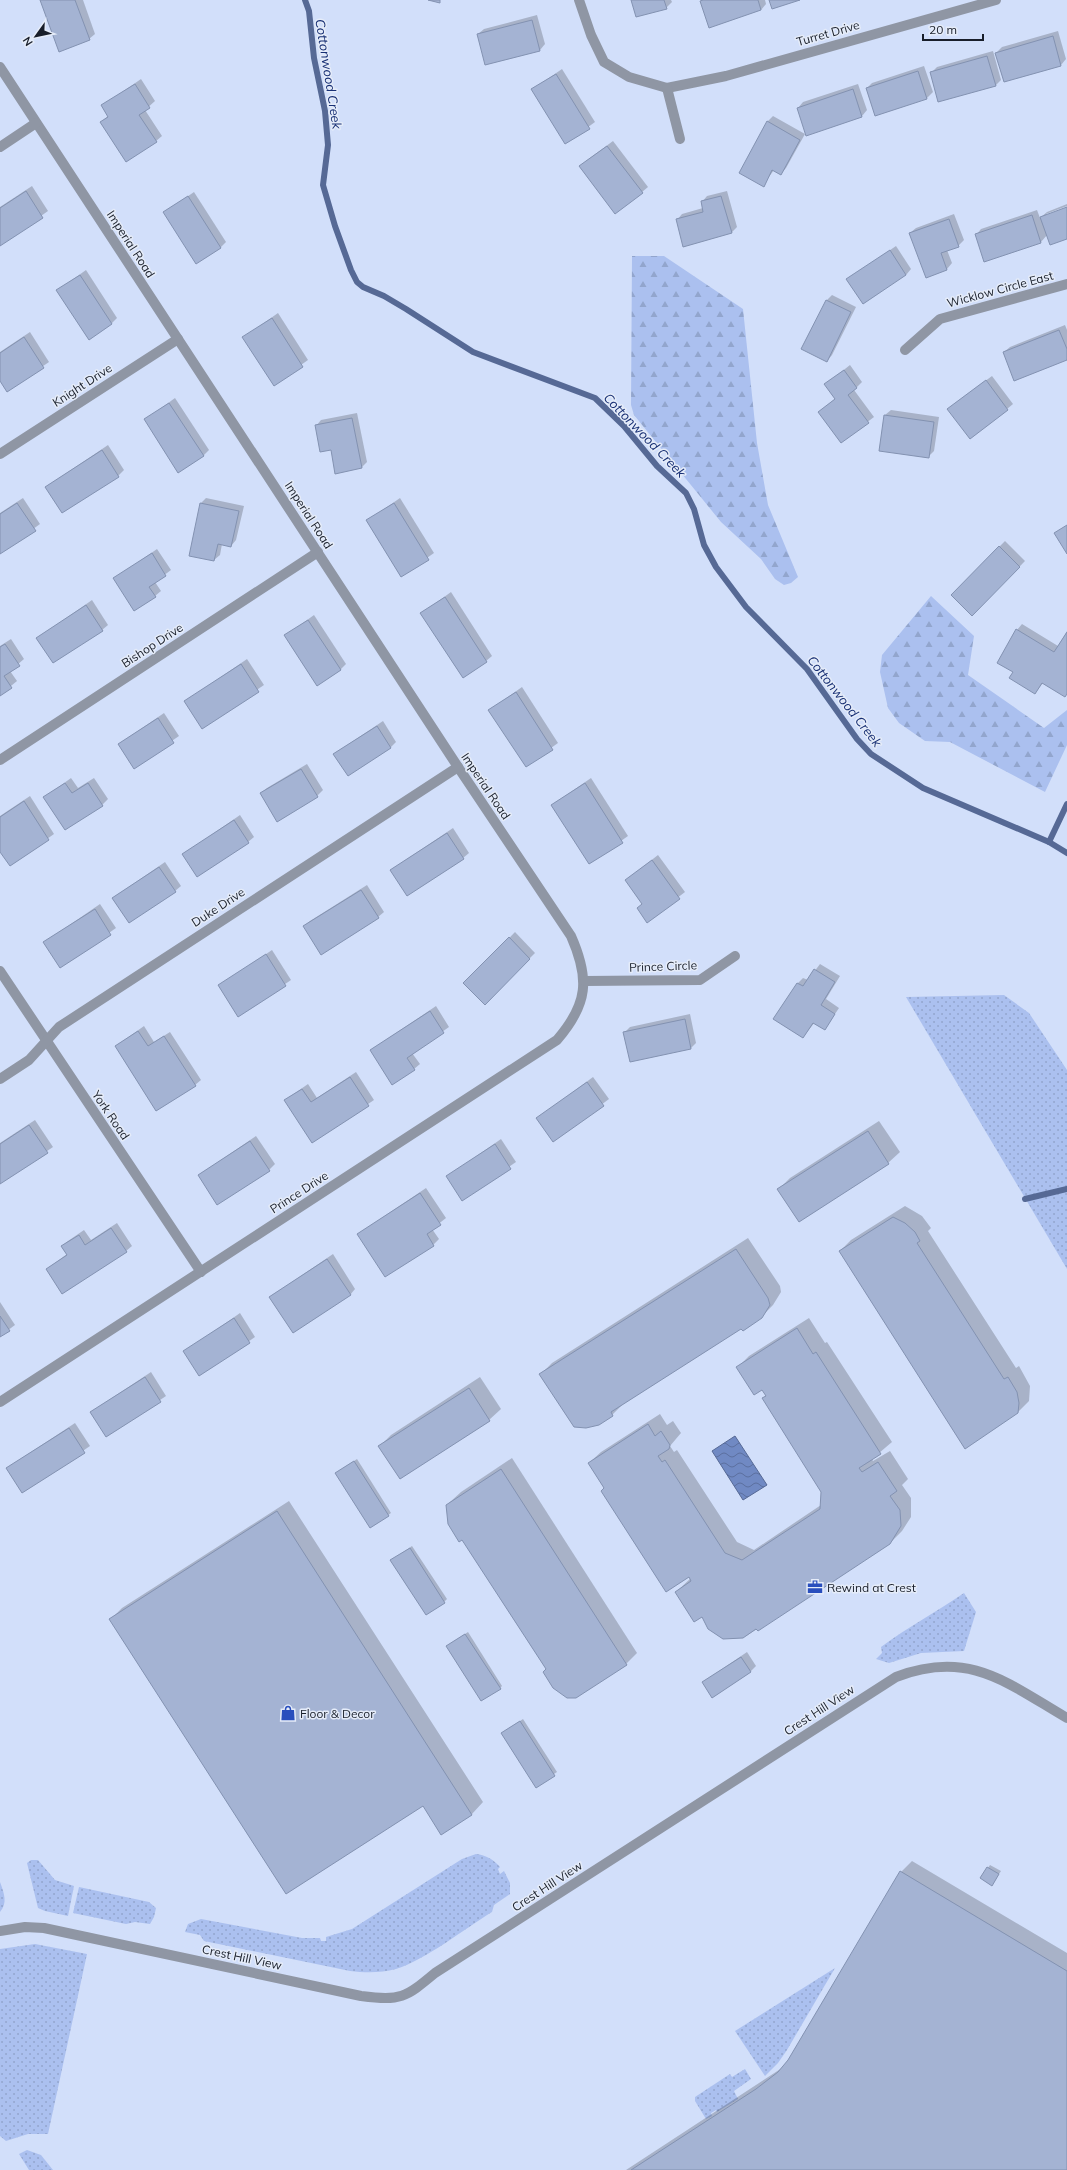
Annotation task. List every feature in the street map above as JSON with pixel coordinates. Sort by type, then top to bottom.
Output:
[{"type":"street","name":"Turret Drive","points":[[579,0],[591,35],[604,62],[629,77],[667,88],[726,76],[996,0]]},
{"type":"street","name":"Imperial Road","points":[[0,67],[458,767],[571,936],[580,955],[585,981]]},
{"type":"street","points":[[667,88],[680,139]]},
{"type":"street","points":[[0,147],[36,123]]},
{"type":"street","name":"Wicklow Circle East","points":[[905,350],[940,319],[1067,284]]},
{"type":"street","name":"Knight Drive","points":[[0,454],[178,339]]},
{"type":"street","name":"Bishop Drive","points":[[0,760],[318,552]]},
{"type":"street","name":"Duke Drive","points":[[0,1079],[29,1060],[59,1026],[458,767]]},
{"type":"street","name":"Prince Circle","points":[[585,981],[700,980],[735,956]]},
{"type":"street","name":"York Road","points":[[0,971],[201,1272]]},
{"type":"street","name":"Prince Drive","points":[[0,1402],[557,1040],[570,1024],[579,1007],[585,981]]},
{"type":"street","name":"Crest Hill View","points":[[0,1931],[25,1927],[44,1928],[361,1996],[405,1996],[435,1973],[896,1677],[933,1668],[976,1670],[997,1677],[1067,1718]]},
{"type":"green space","points":[[632,256],[664,256],[743,309],[757,443],[768,505],[798,577],[791,583],[784,585],[775,579],[761,559],[721,522],[634,415],[631,405]]},
{"type":"green space","points":[[931,596],[974,636],[968,675],[1044,728],[1067,710],[1067,745],[1045,792],[950,742],[925,741],[899,723],[888,708],[880,672],[882,655]]},
{"type":"green space","points":[[1004,995],[1029,1013],[1067,1070],[1067,1269],[906,997]]},
{"type":"green space","points":[[964,1593],[976,1612],[964,1651],[921,1653],[889,1663],[876,1659],[882,1653],[881,1647]]},
{"type":"green space","points":[[476,1854],[490,1858],[495,1862],[500,1867],[498,1869],[500,1874],[504,1871],[510,1883],[510,1894],[494,1905],[492,1912],[445,1943],[420,1958],[396,1969],[373,1972],[350,1971],[204,1941],[200,1935],[185,1932],[188,1924],[201,1919],[302,1938],[320,1938],[321,1941],[326,1941],[326,1937],[352,1929],[462,1859]]},
{"type":"green space","points":[[31,1860],[38,1860],[55,1880],[74,1886],[68,1916],[38,1908],[27,1863]]},
{"type":"green space","points":[[0,1882],[5,1901],[0,1912]]},
{"type":"green space","points":[[79,1887],[149,1902],[156,1908],[154,1917],[150,1924],[135,1922],[126,1924],[73,1913]]},
{"type":"green space","points":[[35,1944],[87,1954],[48,2134],[28,2134],[6,2141],[0,2136],[0,1949]]},
{"type":"green space","points":[[835,1968],[787,2050],[778,2063],[765,2076],[735,2031]]},
{"type":"green space","points":[[745,2069],[751,2079],[734,2091],[738,2099],[717,2112],[716,2110],[711,2113],[712,2116],[706,2119],[695,2101],[695,2097],[730,2074],[732,2077]]},
{"type":"green space","points":[[27,2150],[41,2155],[53,2170],[29,2170],[19,2154]]},
{"type":"water","points":[[735,1436],[767,1485],[743,1500],[712,1451]]},
{"type":"building","points":[[40,0],[75,0],[90,40],[59,52]]},
{"type":"building","points":[[428,0],[440,0],[440,3]]},
{"type":"building","points":[[631,0],[664,0],[667,9],[636,17]]},
{"type":"building","points":[[758,0],[761,10],[709,28],[700,1]]},
{"type":"building","points":[[769,0],[800,0],[772,9]]},
{"type":"building","points":[[532,20],[540,51],[485,65],[477,34]]},
{"type":"building","points":[[1053,36],[1061,66],[1004,82],[995,53]]},
{"type":"building","points":[[987,56],[996,86],[938,102],[930,72]]},
{"type":"building","points":[[918,71],[927,99],[875,116],[866,88]]},
{"type":"building","points":[[556,74],[590,129],[565,144],[531,89]]},
{"type":"building","points":[[135,84],[150,108],[139,115],[157,142],[126,162],[100,122],[108,117],[101,105]]},
{"type":"building","points":[[853,89],[862,117],[806,136],[797,108]]},
{"type":"building","points":[[767,121],[800,140],[781,175],[772,170],[764,187],[739,173]]},
{"type":"building","points":[[607,146],[643,193],[615,214],[579,166]]},
{"type":"building","points":[[26,191],[43,218],[0,246],[0,208]]},
{"type":"building","points":[[188,196],[221,248],[196,264],[163,212]]},
{"type":"building","points":[[721,196],[732,233],[683,247],[676,219],[703,212],[701,201]]},
{"type":"building","points":[[1067,207],[1067,239],[1050,245],[1040,217]]},
{"type":"building","points":[[1032,215],[1041,243],[984,262],[975,234]]},
{"type":"building","points":[[949,219],[959,247],[941,253],[947,270],[926,278],[909,233]]},
{"type":"building","points":[[890,250],[906,275],[863,304],[846,279]]},
{"type":"building","points":[[80,275],[112,324],[89,340],[56,290]]},
{"type":"building","points":[[826,300],[851,312],[827,362],[801,349]]},
{"type":"building","points":[[272,318],[303,367],[274,386],[242,337]]},
{"type":"building","points":[[1059,330],[1067,349],[1067,360],[1014,381],[1003,352]]},
{"type":"building","points":[[24,337],[44,368],[7,392],[0,381],[0,353]]},
{"type":"building","points":[[844,370],[857,388],[848,395],[869,423],[841,443],[818,412],[835,399],[824,384]]},
{"type":"building","points":[[986,380],[1008,410],[970,439],[947,409]]},
{"type":"building","points":[[169,403],[204,456],[178,473],[144,419]]},
{"type":"building","points":[[884,415],[934,422],[929,458],[879,451]]},
{"type":"building","points":[[352,418],[362,468],[335,474],[331,450],[320,452],[315,425]]},
{"type":"building","points":[[102,450],[119,477],[62,513],[45,487]]},
{"type":"building","points":[[17,503],[36,531],[0,554],[0,514]]},
{"type":"building","points":[[200,503],[239,511],[231,547],[218,544],[214,561],[189,556]]},
{"type":"building","points":[[394,503],[429,560],[401,577],[366,520]]},
{"type":"building","points":[[1067,525],[1067,554],[1054,533]]},
{"type":"building","points":[[999,546],[1020,567],[972,616],[951,595]]},
{"type":"building","points":[[152,553],[166,576],[149,587],[156,597],[134,611],[113,578]]},
{"type":"building","points":[[445,597],[487,662],[463,678],[420,613]]},
{"type":"building","points":[[86,605],[103,631],[53,663],[36,638]]},
{"type":"building","points":[[308,620],[341,670],[317,686],[284,635]]},
{"type":"building","points":[[1016,629],[1054,652],[1067,632],[1067,694],[1065,697],[1042,683],[1035,694],[1009,678],[1013,672],[997,663]]},
{"type":"building","points":[[5,644],[20,666],[4,676],[12,688],[0,696],[0,647]]},
{"type":"building","points":[[241,664],[259,692],[202,729],[184,701]]},
{"type":"building","points":[[516,692],[553,750],[526,767],[488,710]]},
{"type":"building","points":[[158,718],[174,743],[134,769],[118,744]]},
{"type":"building","points":[[377,726],[391,748],[348,776],[333,754]]},
{"type":"building","points":[[301,769],[318,797],[277,822],[260,793]]},
{"type":"building","points":[[65,783],[72,793],[88,783],[103,806],[65,830],[43,797]]},
{"type":"building","points":[[585,783],[623,843],[589,864],[551,805]]},
{"type":"building","points":[[24,801],[49,840],[10,866],[0,852],[0,817]]},
{"type":"building","points":[[234,820],[249,843],[197,877],[182,854]]},
{"type":"building","points":[[447,833],[464,859],[407,896],[390,870]]},
{"type":"building","points":[[652,860],[680,899],[647,923],[637,908],[642,904],[625,880]]},
{"type":"building","points":[[159,867],[176,892],[129,923],[112,898]]},
{"type":"building","points":[[361,890],[379,918],[321,955],[303,926]]},
{"type":"building","points":[[95,909],[111,935],[60,968],[43,942]]},
{"type":"building","points":[[509,937],[530,959],[485,1005],[463,983]]},
{"type":"building","points":[[266,954],[286,986],[238,1017],[218,985]]},
{"type":"building","points":[[814,969],[835,982],[821,1005],[835,1014],[825,1030],[813,1023],[803,1038],[773,1019],[797,983],[803,986]]},
{"type":"building","points":[[430,1011],[444,1033],[407,1058],[415,1070],[392,1085],[370,1050]]},
{"type":"building","points":[[685,1019],[691,1049],[630,1062],[623,1032]]},
{"type":"building","points":[[138,1031],[148,1046],[164,1036],[196,1086],[156,1111],[115,1046]]},
{"type":"building","points":[[350,1077],[369,1106],[312,1143],[284,1100],[302,1089],[311,1102]]},
{"type":"building","points":[[587,1082],[604,1106],[553,1142],[536,1118]]},
{"type":"building","points":[[29,1125],[48,1153],[0,1184],[0,1144]]},
{"type":"building","points":[[868,1131],[889,1164],[799,1222],[777,1189]]},
{"type":"building","points":[[250,1141],[270,1171],[217,1205],[198,1175]]},
{"type":"building","points":[[495,1144],[511,1169],[462,1201],[446,1176]]},
{"type":"building","points":[[420,1193],[441,1225],[427,1234],[434,1246],[385,1277],[357,1234]]},
{"type":"building","points":[[893,1217],[905,1223],[915,1232],[920,1241],[917,1243],[1004,1379],[1008,1377],[1017,1392],[1019,1403],[1018,1413],[965,1449],[839,1251]]},
{"type":"building","points":[[111,1228],[127,1252],[62,1294],[46,1269],[67,1255],[61,1246],[79,1235],[85,1245]]},
{"type":"building","points":[[736,1249],[768,1298],[770,1305],[762,1318],[743,1331],[741,1329],[611,1412],[613,1416],[599,1425],[586,1428],[574,1427],[539,1374]]},
{"type":"building","points":[[327,1259],[351,1295],[293,1333],[269,1297]]},
{"type":"building","points":[[0,1316],[10,1331],[0,1337]]},
{"type":"building","points":[[234,1318],[250,1343],[199,1376],[183,1351]]},
{"type":"building","points":[[797,1328],[813,1354],[816,1352],[881,1454],[859,1468],[862,1472],[878,1462],[897,1491],[890,1496],[900,1510],[901,1526],[890,1544],[758,1631],[756,1629],[743,1638],[723,1639],[708,1629],[702,1617],[694,1622],[675,1592],[691,1581],[689,1577],[666,1592],[601,1491],[604,1488],[588,1463],[648,1424],[655,1436],[661,1431],[670,1445],[669,1449],[658,1456],[662,1462],[665,1460],[725,1553],[742,1560],[820,1509],[821,1492],[762,1398],[766,1396],[762,1390],[754,1395],[736,1367]]},
{"type":"building","points":[[145,1377],[161,1402],[106,1437],[90,1412]]},
{"type":"building","points":[[469,1388],[490,1421],[400,1479],[378,1446]]},
{"type":"building","points":[[69,1428],[85,1453],[22,1493],[6,1468]]},
{"type":"building","points":[[354,1461],[389,1516],[370,1528],[335,1473]]},
{"type":"building","points":[[501,1469],[627,1665],[576,1698],[567,1698],[553,1688],[543,1672],[546,1669],[462,1540],[459,1542],[448,1524],[446,1505]]},
{"type":"building","name":"Floor & Decor","points":[[277,1511],[472,1815],[441,1835],[423,1806],[286,1894],[109,1619]]},
{"type":"building","points":[[410,1548],[445,1603],[426,1615],[390,1560]]},
{"type":"building","points":[[465,1634],[501,1689],[481,1701],[446,1646]]},
{"type":"building","points":[[741,1657],[751,1672],[712,1698],[702,1682]]},
{"type":"building","points":[[520,1721],[555,1776],[536,1788],[501,1733]]},
{"type":"building","points":[[987,1867],[999,1874],[992,1886],[980,1878]]},
{"type":"building","points":[[900,1871],[1067,1971],[1067,2170],[631,2170],[756,2089],[778,2072],[788,2060]]},
{"type":"waterway","name":"Cottonwood Creek","points":[[305,0],[309,11],[314,58],[325,111],[328,145],[323,185],[335,226],[357,282],[363,287],[384,296],[406,309],[473,352],[595,398],[624,426],[657,466],[686,493],[694,509],[704,545],[716,567],[746,607],[807,669],[857,739],[871,754],[923,788],[1049,842],[1067,853]]},
{"type":"waterway","name":"Cottonwood Creek","points":[[1049,842],[1067,804]]},
{"type":"waterway","points":[[1025,1199],[1067,1189]]},
{"type":"place","name":"Rewind at Crest","points":[[815,1587]]},
{"type":"place","name":"Floor & Decor","points":[[288,1713]]}]
